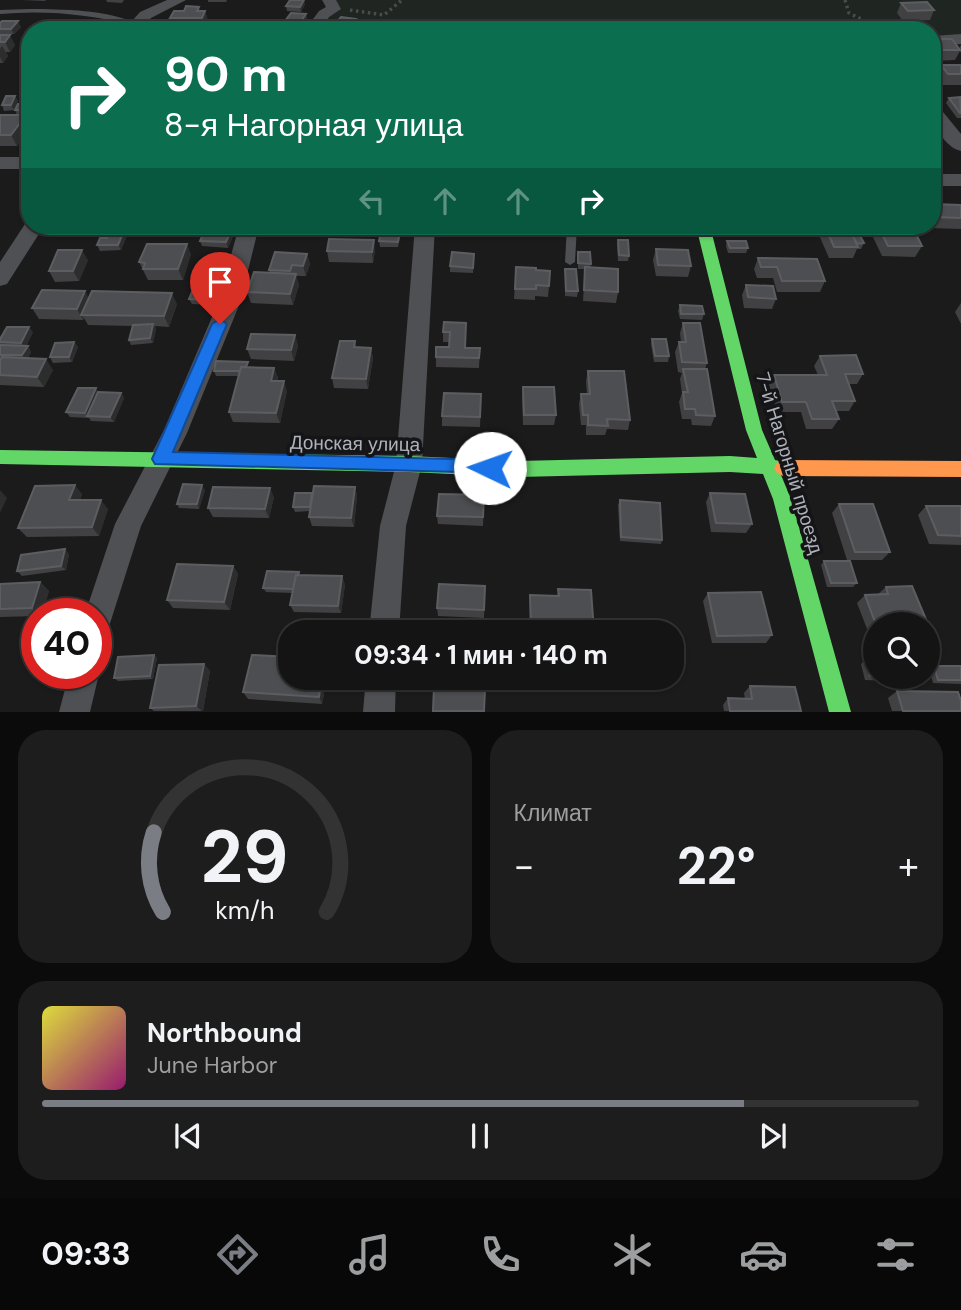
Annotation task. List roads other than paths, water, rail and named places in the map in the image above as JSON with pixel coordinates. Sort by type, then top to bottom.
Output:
[{"type":"street","points":[[142,21],[179,0]]},
{"type":"street","points":[[319,21],[332,4]]},
{"type":"street","points":[[941,40],[961,39]]},
{"type":"street","points":[[941,121],[961,146]]},
{"type":"street","points":[[0,163],[21,163]]},
{"type":"street","points":[[941,180],[961,180]]},
{"type":"street","points":[[0,279],[28,235]]},
{"type":"street","points":[[105,598],[128,524],[161,459],[229,303],[247,235]]},
{"type":"street","points":[[385,620],[392,534],[401,483],[409,464],[424,235]]},
{"type":"street","name":"7-й Нагорный проезд","points":[[705,235],[754,430],[782,499],[840,712]]},
{"type":"street","name":"Донская улица","points":[[0,457],[409,464],[518,469],[730,464],[769,468],[961,469]]},
{"type":"street","points":[[74,712],[80,689]]},
{"type":"street","points":[[379,712],[380,690]]},
{"type":"lane","points":[[0,12],[63,13],[122,21]]},
{"type":"lane","points":[[570,262],[572,235]]}]
